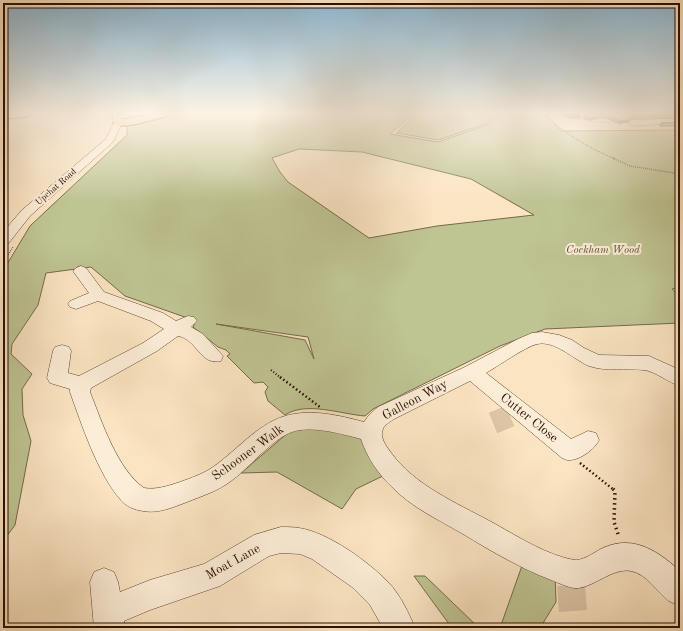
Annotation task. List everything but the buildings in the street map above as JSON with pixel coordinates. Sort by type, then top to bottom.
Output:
[{"type":"street","name":"Upchat Road","points":[[3,241],[26,213],[106,143]]},
{"type":"street","points":[[82,271],[98,295],[183,325],[214,356]]},
{"type":"street","points":[[76,304],[98,295]]},
{"type":"street","points":[[62,350],[57,378],[81,384],[150,347],[183,325]]},
{"type":"street","name":"Galleon Way","points":[[371,433],[377,421],[386,413],[472,372],[532,339],[553,339],[566,344],[596,361],[612,363],[649,363],[680,379]]},
{"type":"street","name":"Cutter Close","points":[[472,372],[516,414],[579,445]]},
{"type":"street","name":"Schooner Walk","points":[[81,384],[80,392],[105,452],[122,483],[137,498],[153,500],[169,498],[220,476],[273,432],[285,425],[298,422],[350,426],[371,433]]},
{"type":"street","points":[[371,433],[372,441],[382,458],[404,484],[445,510],[514,549],[554,568],[571,579],[577,574],[598,567],[613,558],[624,556],[640,559],[656,568],[680,591]]},
{"type":"street","name":"Moat Lane","points":[[104,582],[108,620],[150,596],[210,576],[264,544],[281,540],[300,541],[321,549],[362,577],[380,595],[400,628]]},
{"type":"path","points":[[583,143],[592,149],[630,166],[680,174]]},
{"type":"path","points":[[271,370],[318,405],[325,412],[326,424]]},
{"type":"path","points":[[579,445],[578,462],[614,491],[614,522],[624,556]]},
{"type":"green space","name":"Cockham Wood","points":[[118,143],[680,143],[680,287],[672,289],[680,296],[680,323],[545,329],[500,346],[373,409],[365,416],[313,409],[293,411],[285,415],[268,401],[265,392],[268,387],[263,382],[254,383],[227,356],[230,354],[226,350],[218,347],[193,327],[196,321],[125,296],[91,267],[46,273],[38,305],[12,344],[11,354],[32,374],[22,389],[23,415],[31,441],[15,525],[3,541],[3,271],[30,226]],"holes":[[[299,149],[362,152],[471,179],[534,215],[437,226],[369,238],[288,182],[272,158]],[[216,324],[308,337],[314,359],[305,340]]]},
{"type":"green space","points":[[303,426],[360,433],[389,473],[356,489],[342,509],[277,472],[241,473],[290,431]]},
{"type":"green space","points":[[3,560],[7,628],[3,628]]},
{"type":"green space","points":[[524,560],[555,575],[556,602],[540,628],[500,628]]},
{"type":"green space","points":[[414,576],[425,576],[479,628],[452,628]]},
{"type":"tunnel","points":[[493,423],[510,416]]},
{"type":"tunnel","points":[[571,585],[573,611]]}]
